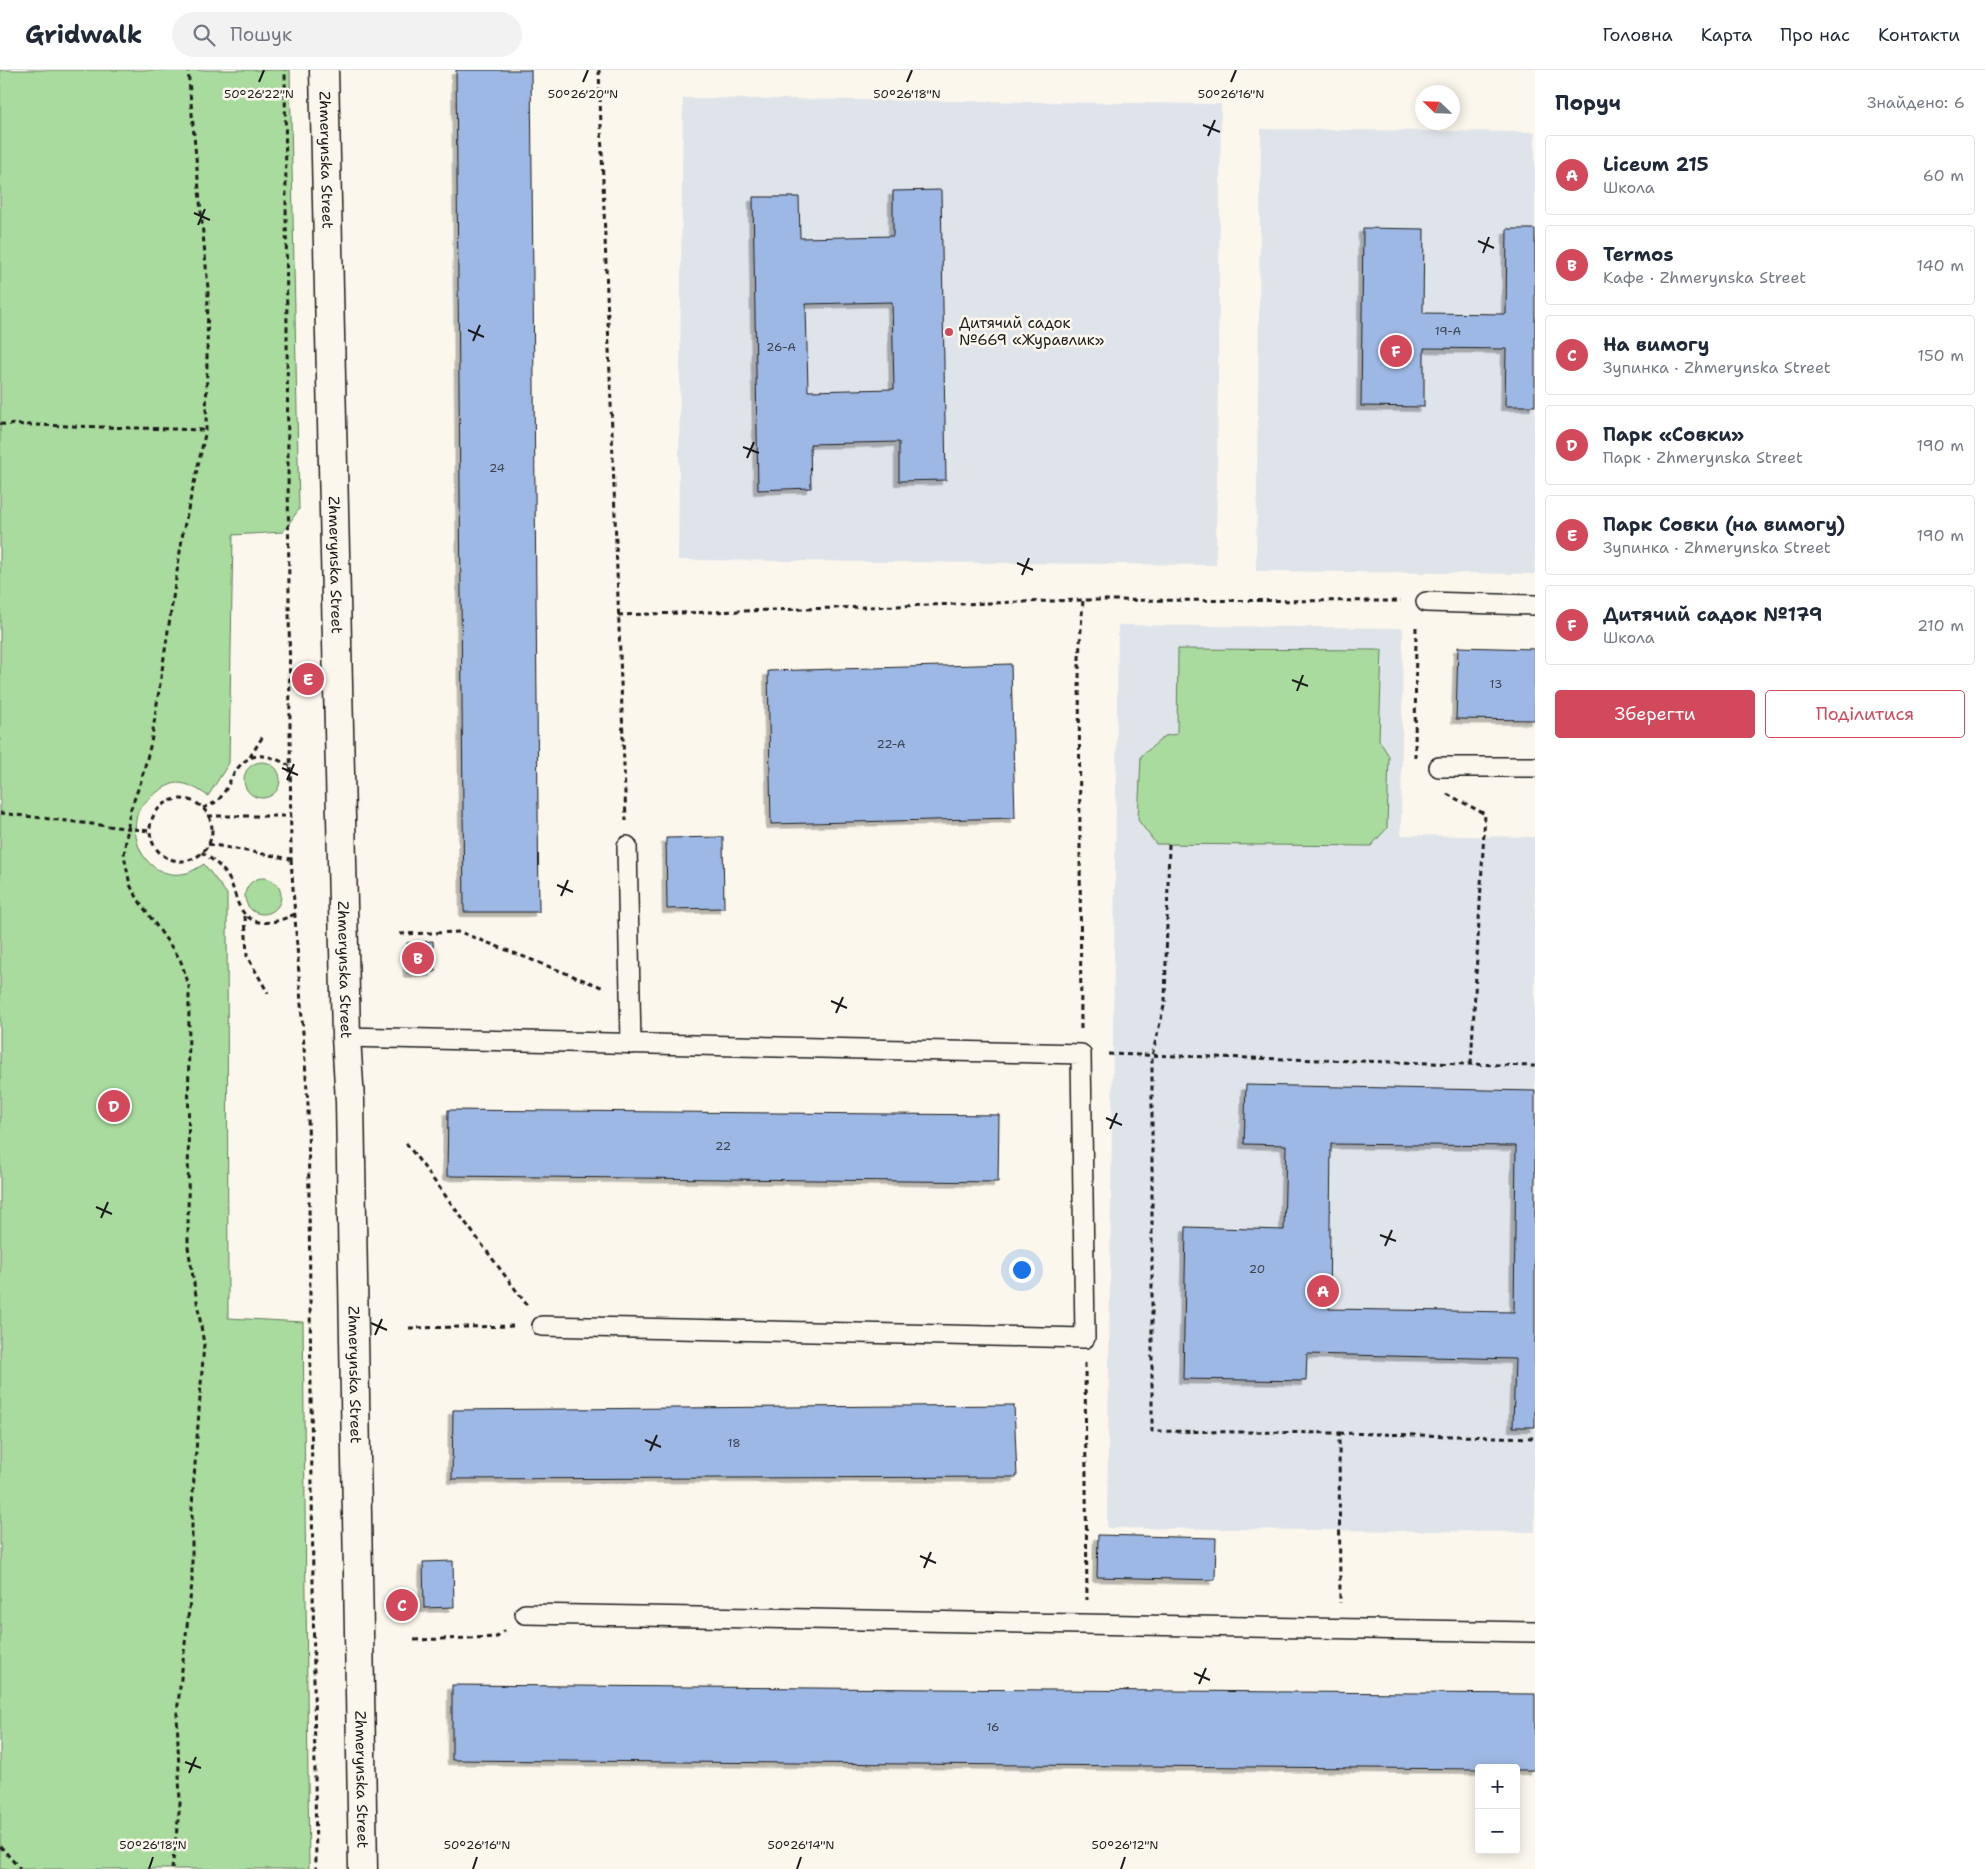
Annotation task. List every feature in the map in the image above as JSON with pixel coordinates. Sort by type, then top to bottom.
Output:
[{"type":"main road","name":"Zhmerynska Street","points":[[324,70],[346,1037],[350,1101],[363,1869]]},
{"type":"lane","points":[[1421,601],[1535,604]]},
{"type":"lane","points":[[1439,767],[1535,767]]},
{"type":"lane","points":[[627,846],[631,1044]]},
{"type":"lane","points":[[346,1037],[1081,1054],[1085,1338],[542,1326]]},
{"type":"lane","points":[[525,1614],[1535,1632]]},
{"type":"path","points":[[172,1869],[180,1804],[177,1713],[192,1583],[192,1505],[204,1344],[188,1247],[189,985],[180,959],[141,904],[130,884],[124,855],[130,811],[141,781],[151,743],[183,532],[206,430],[208,288],[188,70]]},
{"type":"path","points":[[285,70],[292,767],[291,859],[308,1104],[316,1869]]},
{"type":"path","points":[[599,70],[627,846]]},
{"type":"path","points":[[0,424],[206,430]]},
{"type":"path","points":[[618,616],[1083,600],[1421,601],[1414,762]]},
{"type":"path","points":[[1083,600],[1079,658],[1081,1054],[1535,1066]]},
{"type":"path","points":[[203,808],[217,802],[236,770],[250,757],[264,736]]},
{"type":"path","points":[[250,757],[274,758],[292,767]]},
{"type":"path","points":[[1446,793],[1485,814],[1471,1064]]},
{"type":"path","points":[[186,799],[203,808],[208,816],[212,825],[208,844],[202,852],[184,861],[164,856],[152,841],[150,831],[155,813],[169,801],[186,799]]},
{"type":"path","points":[[0,813],[150,831]]},
{"type":"path","points":[[208,816],[292,816]]},
{"type":"path","points":[[208,844],[291,859]]},
{"type":"path","points":[[1169,844],[1165,1002],[1152,1056],[1152,1431],[1535,1438]]},
{"type":"path","points":[[202,852],[223,869],[233,886],[236,899],[246,916],[247,956],[268,993]]},
{"type":"path","points":[[246,916],[260,923],[276,923],[295,914]]},
{"type":"path","points":[[400,934],[460,932],[630,998]]},
{"type":"path","points":[[406,1143],[542,1326]]},
{"type":"path","points":[[409,1328],[542,1326]]},
{"type":"path","points":[[1085,1338],[1087,1624]]},
{"type":"path","points":[[1339,1433],[1340,1629]]},
{"type":"path","points":[[414,1640],[497,1637],[525,1614]]},
{"type":"path","points":[[0,1846],[20,1869]]},
{"type":"shaded area","name":"Дитячий садок №669 «Журавлик»","points":[[683,98],[1221,104],[1216,565],[678,560]]},
{"type":"shaded area","points":[[1261,129],[1535,132],[1535,574],[1256,571]]},
{"type":"shaded area","points":[[1118,625],[1403,628],[1401,835],[1535,837],[1535,1532],[1107,1528]]},
{"type":"green space","points":[[0,70],[290,70],[299,509],[283,532],[233,535],[229,763],[208,796],[197,789],[181,783],[172,784],[154,794],[144,803],[138,812],[135,824],[139,848],[153,866],[163,872],[174,874],[187,873],[204,864],[227,894],[228,1318],[303,1322],[309,1869],[0,1869]]},
{"type":"green space","points":[[1178,649],[1382,650],[1379,740],[1389,756],[1387,828],[1371,846],[1156,844],[1138,820],[1141,756],[1165,736],[1177,734]]},
{"type":"green space","points":[[262,762],[269,763],[275,767],[279,773],[279,787],[275,793],[269,797],[262,798],[255,797],[249,793],[245,787],[244,780],[245,773],[249,767],[255,763]]},
{"type":"green space","points":[[263,878],[270,879],[276,883],[280,889],[280,903],[276,909],[270,913],[263,914],[256,913],[250,909],[246,903],[245,896],[246,889],[250,883],[256,879]]},
{"type":"building","points":[[456,70],[531,70],[539,912],[464,912]]},
{"type":"building","points":[[941,190],[946,480],[899,481],[899,442],[810,444],[811,488],[758,490],[753,197],[799,197],[800,238],[893,236],[893,191]],"holes":[[[892,302],[894,389],[808,391],[806,304]]]},
{"type":"building","points":[[1363,228],[1424,229],[1423,313],[1506,314],[1507,229],[1535,229],[1535,406],[1505,406],[1506,349],[1424,348],[1424,407],[1361,406]]},
{"type":"building","points":[[1458,647],[1535,649],[1535,720],[1456,719]]},
{"type":"building","points":[[1011,664],[1015,818],[771,824],[768,671]]},
{"type":"building","points":[[723,837],[724,908],[667,909],[666,838]]},
{"type":"building","points":[[433,941],[435,972],[408,973],[407,943]]},
{"type":"building","points":[[1246,1085],[1535,1091],[1535,1427],[1513,1427],[1515,1359],[1307,1354],[1306,1381],[1183,1379],[1186,1227],[1284,1230],[1286,1145],[1244,1144]],"holes":[[[1331,1144],[1516,1146],[1514,1312],[1329,1309]]]},
{"type":"building","points":[[448,1110],[999,1115],[998,1182],[447,1176]]},
{"type":"building","points":[[1014,1405],[1017,1477],[452,1479],[453,1410]]},
{"type":"building","points":[[1098,1535],[1216,1538],[1215,1580],[1097,1577]]},
{"type":"building","points":[[453,1561],[454,1607],[424,1608],[423,1562]]},
{"type":"building","points":[[452,1685],[1535,1694],[1535,1770],[1520,1770],[1520,1764],[1475,1764],[1475,1769],[452,1760]]},
{"type":"place","name":"Дитячий садок №669 «Журавлик»","points":[[949,332]]},
{"type":"place","name":"Дитячий садок №179","points":[[1396,351]]},
{"type":"place","name":"Парк Совки (на вимогу)","points":[[308,679]]},
{"type":"place","name":"Termos","points":[[418,958]]},
{"type":"place","name":"Парк «Совки»","points":[[114,1106]]},
{"type":"place","name":"Liceum 215","points":[[1323,1291]]},
{"type":"place","name":"На вимогу","points":[[402,1605]]}]
